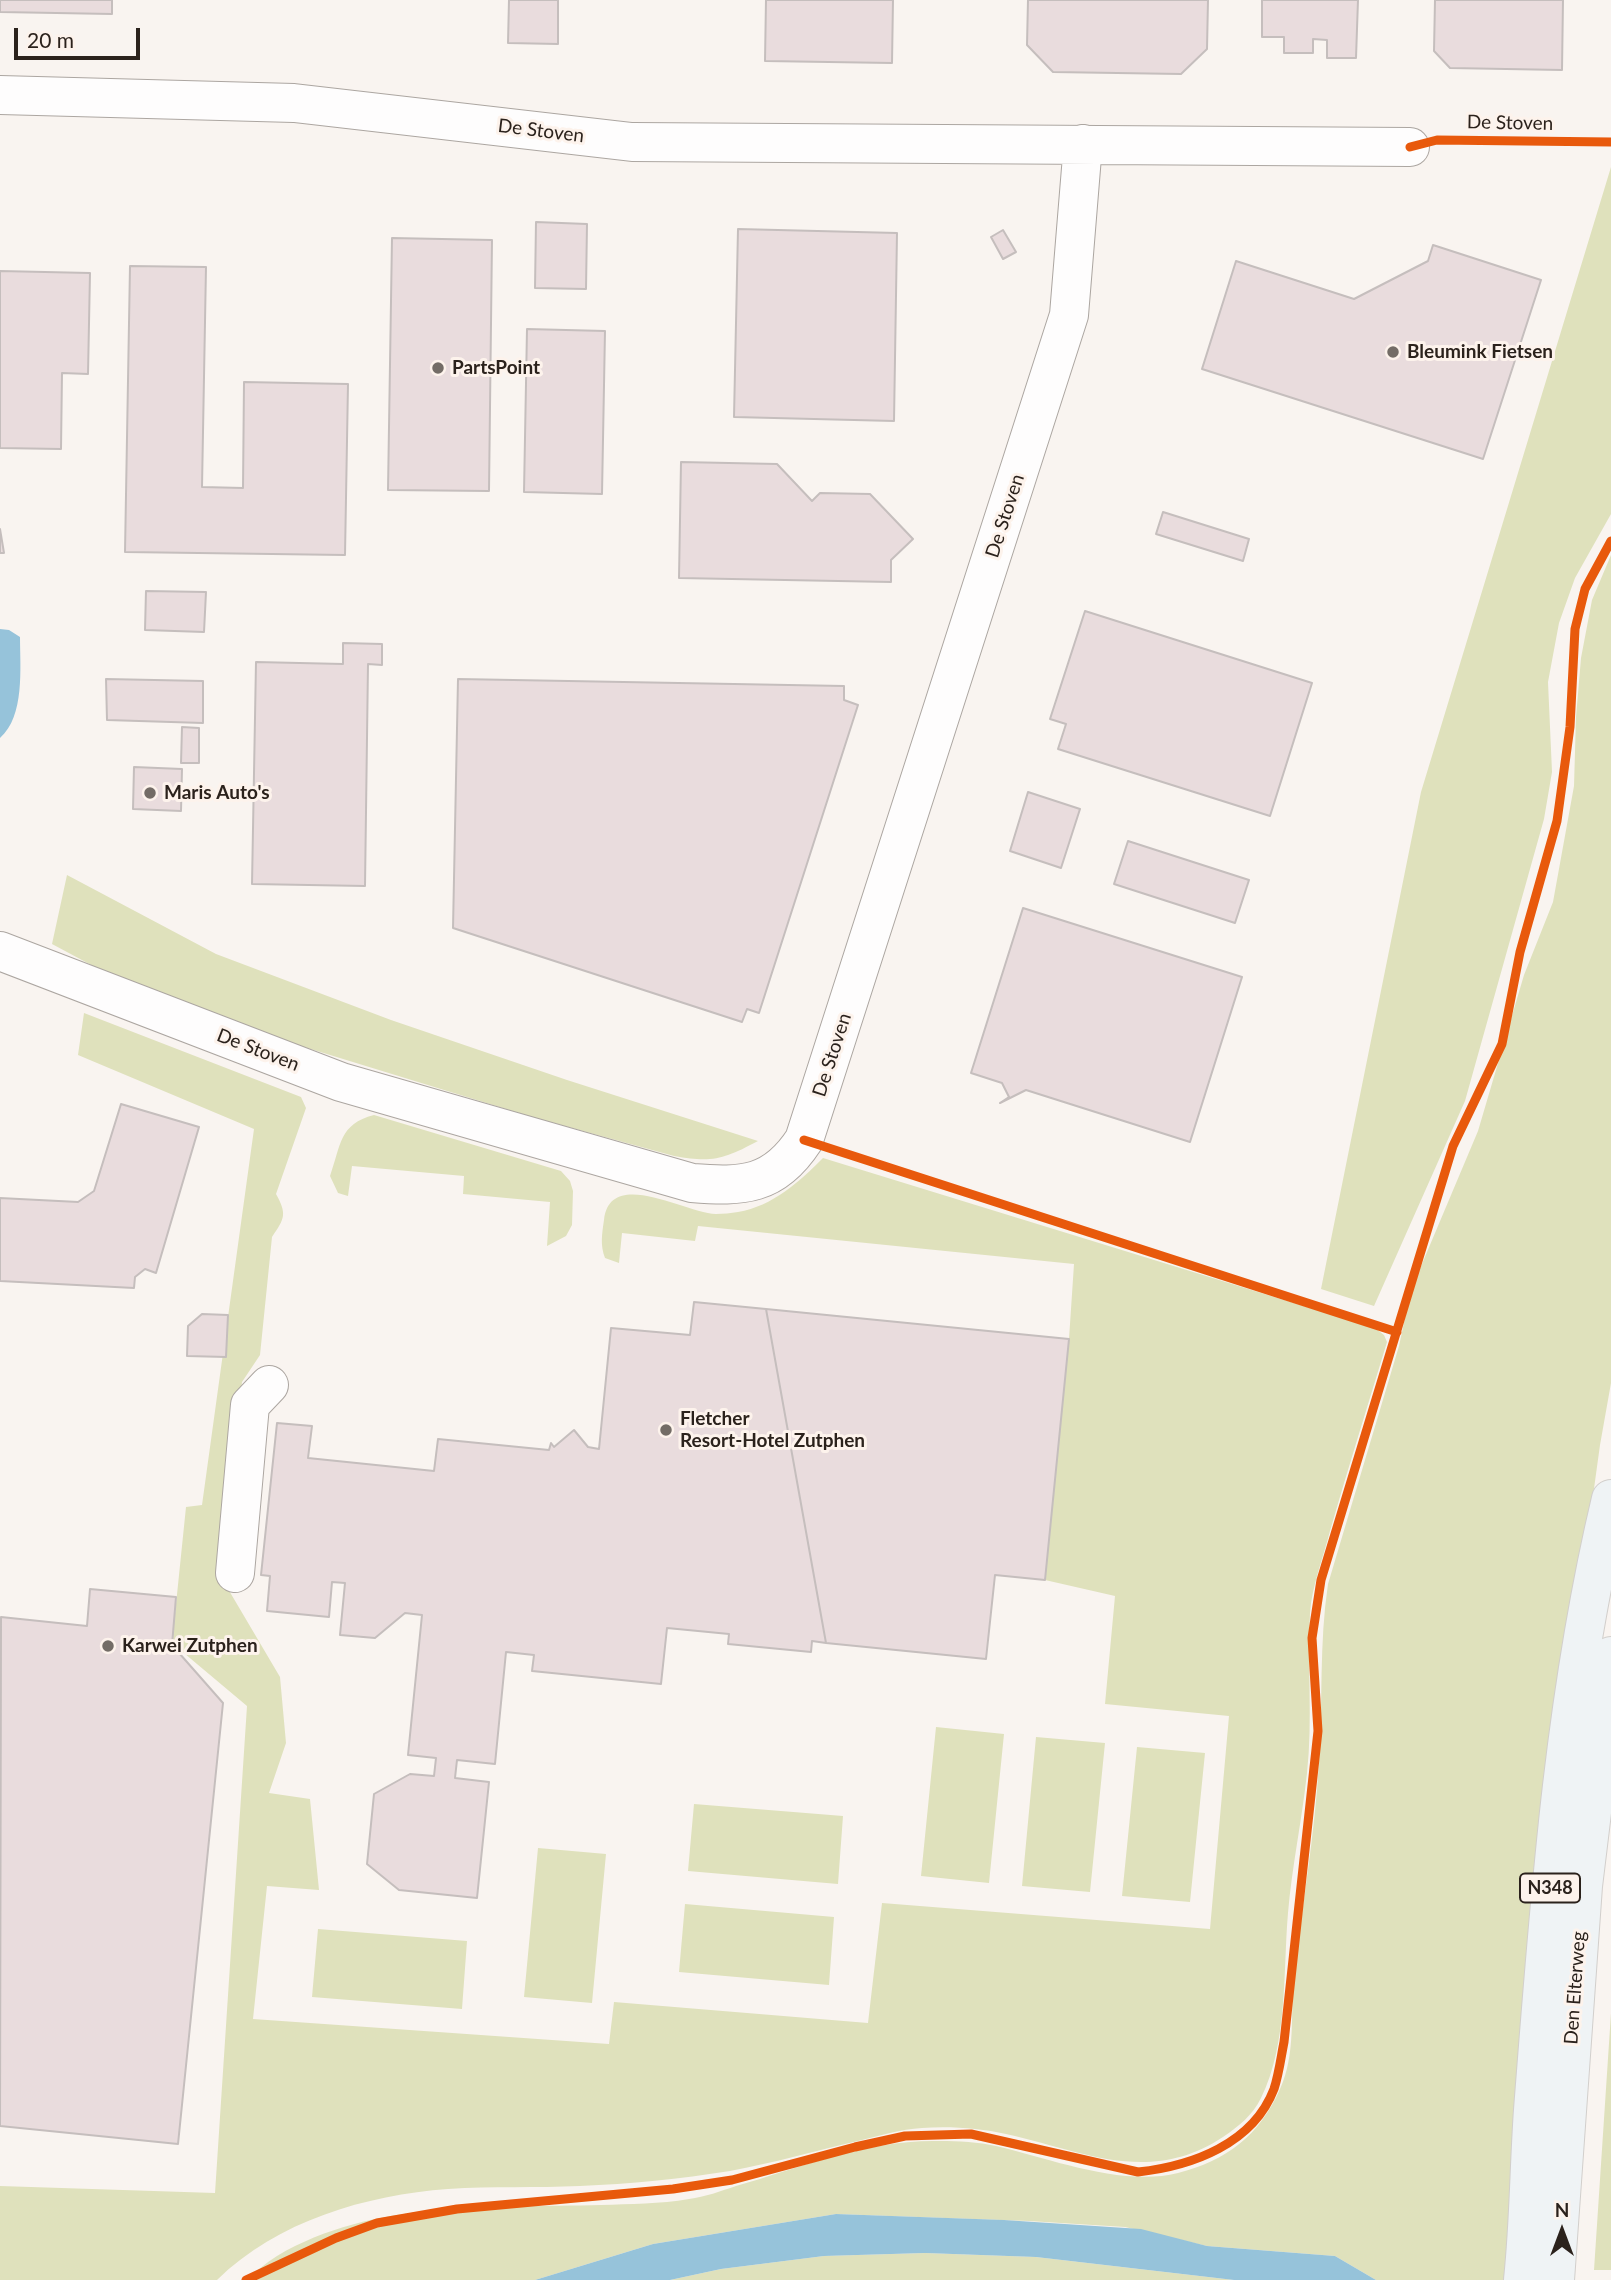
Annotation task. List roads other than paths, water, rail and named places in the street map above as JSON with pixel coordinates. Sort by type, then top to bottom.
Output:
[{"type":"main road","name":"N348","points":[[1523,2280],[1556,1832],[1597,1557],[1611,1499]]},
{"type":"main road","name":"Den Elterweg","points":[[1555,2280],[1583,1886],[1611,1656]]},
{"type":"street","name":"De Stoven","points":[[0,95],[294,103],[632,142],[1410,147]]},
{"type":"street","name":"De Stoven","points":[[0,951],[341,1082],[692,1183],[726,1185],[759,1180],[791,1161],[804,1140],[1069,315],[1083,145]]},
{"type":"street","points":[[235,1573],[250,1405],[269,1385]]},
{"type":"water","points":[[0,629],[9,630],[20,637],[20,663],[14,717],[0,738]]},
{"type":"water","points":[[836,2214],[1004,2220],[1141,2229],[1207,2246],[1335,2256],[1376,2280],[1234,2280],[1036,2257],[925,2253],[824,2256],[721,2269],[670,2280],[535,2280],[653,2244]]},
{"type":"place","name":"Bleumink Fietsen","points":[[1393,352]]},
{"type":"place","name":"PartsPoint","points":[[438,368]]},
{"type":"place","name":"Maris Auto's","points":[[150,793]]},
{"type":"place","name":"Fletcher Resort-Hotel Zutphen","points":[[666,1430]]},
{"type":"place","name":"Karwei Zutphen","points":[[108,1646]]}]
